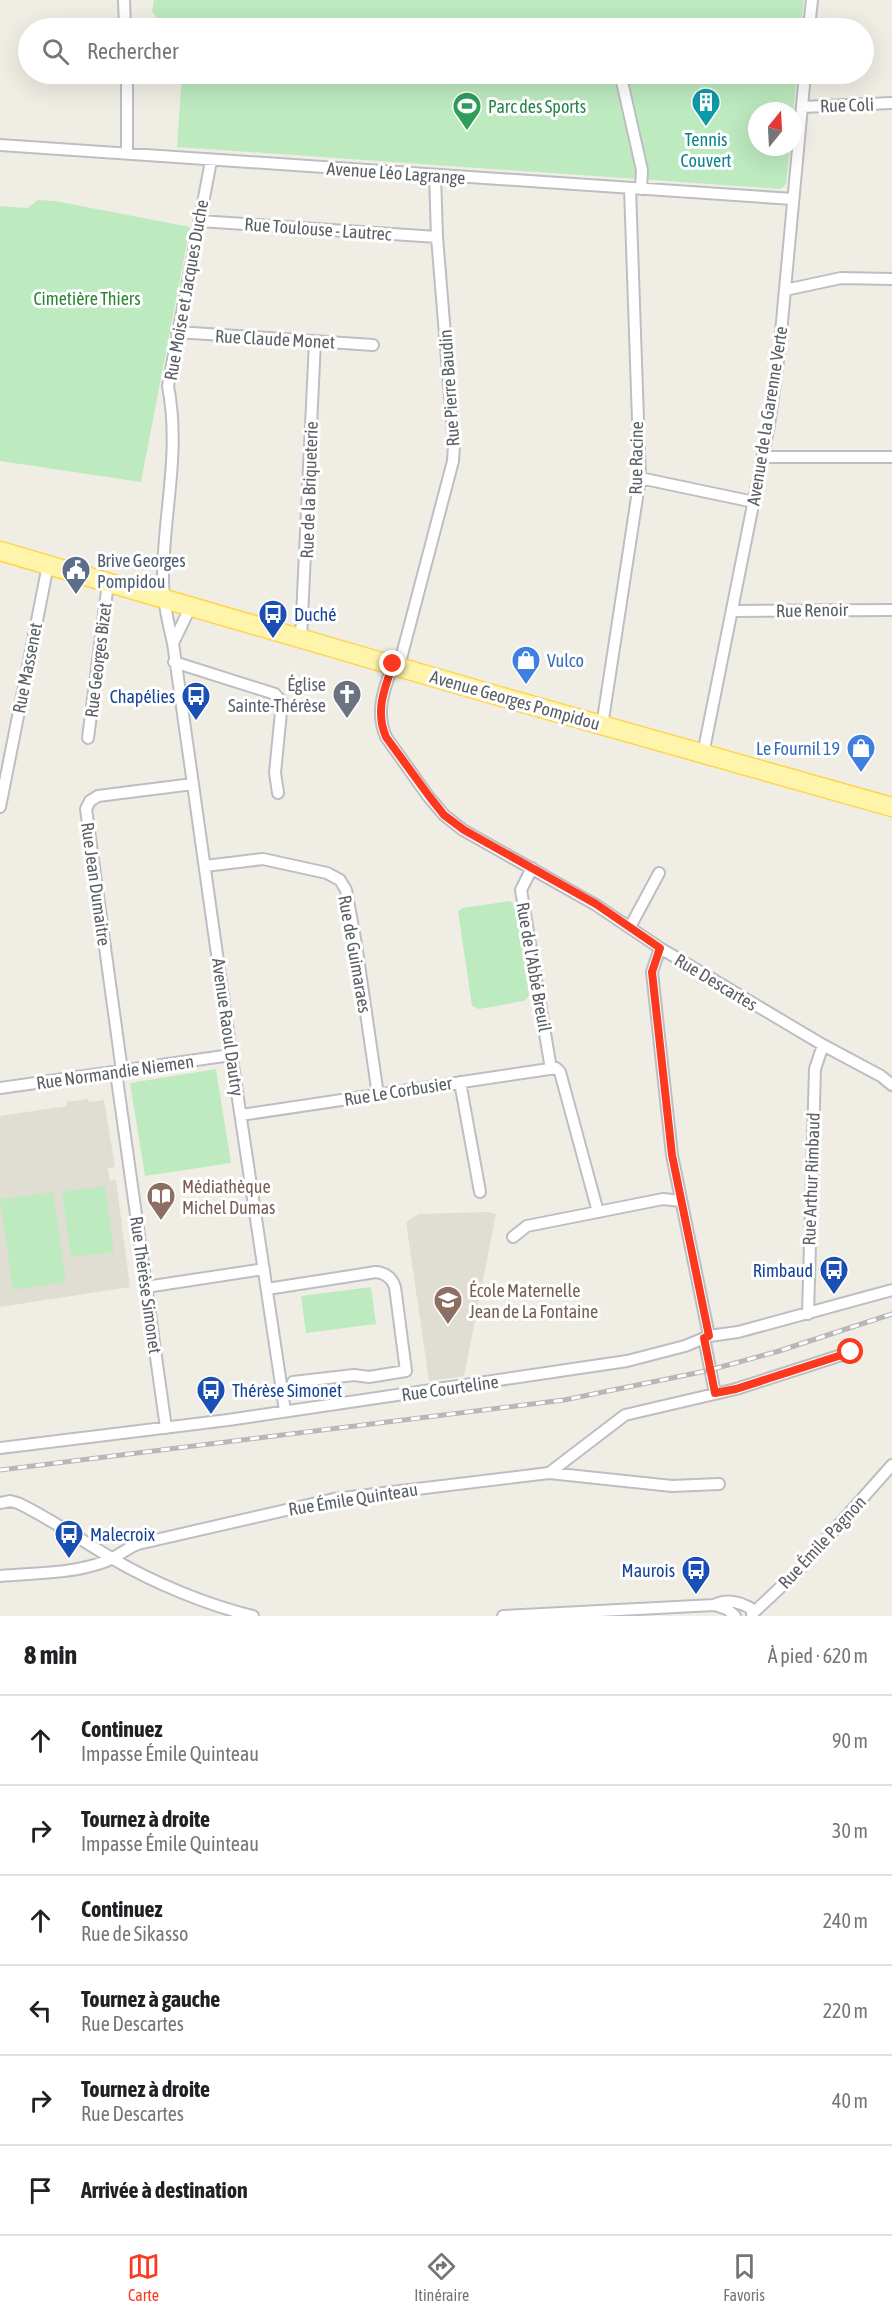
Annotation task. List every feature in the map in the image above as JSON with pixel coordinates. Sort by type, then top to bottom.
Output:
[{"type":"main road","name":"Avenue Georges Pompidou","points":[[0,551],[602,726],[892,807]]},
{"type":"street","points":[[124,0],[125,18]]},
{"type":"street","points":[[810,18],[812,0]]},
{"type":"street","points":[[127,84],[127,153]]},
{"type":"street","name":"Rue Racine","points":[[602,726],[640,478],[636,189],[642,170],[623,84]]},
{"type":"street","name":"Avenue de la Garenne Verte","points":[[802,107],[804,84]]},
{"type":"street","name":"Rue Coli","points":[[802,107],[892,104]]},
{"type":"street","name":"Avenue Léo Lagrange","points":[[0,145],[793,200]]},
{"type":"street","name":"Avenue de la Garenne Verte","points":[[703,754],[764,457],[779,354],[797,156]]},
{"type":"street","name":"Rue Moise et Jacques Duche","points":[[164,598],[163,571],[170,507],[174,415],[168,386],[211,161]]},
{"type":"street","name":"Rue Pierre Baudin","points":[[396,665],[453,461],[454,445],[437,237],[435,175]]},
{"type":"street","name":"Rue Toulouse - Lautrec","points":[[199,221],[437,237]]},
{"type":"street","points":[[785,290],[841,278],[892,279]]},
{"type":"street","name":"Rue Claude Monet","points":[[177,332],[373,345]]},
{"type":"street","name":"Rue de la Briqueterie","points":[[302,638],[315,341]]},
{"type":"street","points":[[764,457],[892,457]]},
{"type":"street","points":[[640,478],[754,502]]},
{"type":"street","name":"Rue Massenet","points":[[0,807],[48,565]]},
{"type":"street","name":"Rue Georges Bizet","points":[[88,738],[108,583]]},
{"type":"street","name":"Avenue Raoul Dautry","points":[[164,598],[173,643],[231,1055],[285,1411]]},
{"type":"street","name":"Avenue Raoul Dautry","points":[[173,643],[191,606]]},
{"type":"street","name":"Rue Renoir","points":[[732,611],[892,610]]},
{"type":"street","points":[[174,663],[275,694],[282,702],[275,773],[278,793]]},
{"type":"street","name":"Rue Descartes","points":[[396,665],[381,702],[381,726],[386,737],[444,815],[464,830],[596,904],[660,948],[892,1085]]},
{"type":"street","name":"Rue Jean Dumaitre","points":[[119,1071],[86,809],[90,801],[98,796],[193,784]]},
{"type":"street","name":"Rue de Guimaraes","points":[[204,866],[263,859],[327,873],[340,880],[346,890],[356,944],[378,1095]]},
{"type":"street","name":"Rue de l'Abbé Breuil","points":[[532,868],[521,890],[553,1068],[560,1072],[598,1212]]},
{"type":"street","points":[[630,927],[659,873]]},
{"type":"street","points":[[660,948],[652,972],[672,1155],[707,1337],[715,1393]]},
{"type":"street","name":"Rue Arthur Rimbaud","points":[[808,1314],[815,1069],[823,1045]]},
{"type":"street","name":"Rue Normandie Niemen","points":[[0,1088],[231,1055]]},
{"type":"street","name":"Rue Le Corbusier","points":[[241,1115],[553,1068]]},
{"type":"street","name":"Rue Thérèse Simonet","points":[[119,1071],[166,1428]]},
{"type":"street","points":[[460,1082],[480,1192]]},
{"type":"street","points":[[513,1237],[527,1226],[663,1199],[681,1201]]},
{"type":"street","points":[[147,1292],[264,1269]]},
{"type":"street","points":[[267,1288],[376,1272],[390,1277],[395,1287],[406,1371],[369,1377],[354,1375],[293,1382]]},
{"type":"street","name":"Rue Courteline","points":[[0,1448],[166,1428],[627,1361],[685,1346],[707,1337],[738,1332],[892,1290]]},
{"type":"street","points":[[549,1473],[625,1415],[736,1389],[851,1352]]},
{"type":"street","name":"Rue Émile Pagnon","points":[[752,1613],[798,1572],[892,1465]]},
{"type":"street","name":"Rue Émile Quinteau","points":[[0,1576],[24,1574],[34,1576],[72,1570],[113,1559],[138,1544],[316,1502],[549,1473],[672,1486],[718,1484]]},
{"type":"street","points":[[5,1502],[27,1507],[113,1559],[197,1599],[227,1610],[253,1616]]},
{"type":"street","points":[[504,1616],[714,1605],[728,1601],[741,1604],[752,1613]]},
{"type":"street","points":[[714,1605],[727,1609],[735,1616]]},
{"type":"shaded area","points":[[88,1099],[89,1102],[104,1100],[115,1167],[108,1168],[110,1181],[116,1180],[130,1287],[0,1307],[0,1116],[67,1106],[66,1102]]},
{"type":"shaded area","name":"École Maternelle Jean de La Fontaine","points":[[488,1212],[496,1214],[464,1376],[429,1381],[406,1222],[419,1214]]},
{"type":"green space","points":[[154,0],[804,0],[802,18],[157,18],[152,11]]},
{"type":"green space","name":"Parc des Sports","points":[[181,84],[796,84],[794,102],[748,102],[748,156],[789,156],[786,184],[781,189],[177,147]]},
{"type":"green space","name":"Cimetière Thiers","points":[[38,200],[55,201],[190,227],[141,482],[0,461],[0,206],[27,208]]},
{"type":"green space","points":[[510,901],[516,906],[529,996],[524,1001],[479,1009],[472,1006],[458,911],[463,908]]},
{"type":"green space","points":[[216,1069],[231,1163],[145,1176],[130,1083]]},
{"type":"green space","points":[[105,1186],[114,1252],[71,1257],[62,1192]]},
{"type":"green space","points":[[53,1192],[66,1282],[13,1290],[0,1199]]},
{"type":"green space","points":[[371,1287],[376,1324],[306,1333],[301,1296]]},
{"type":"railway","points":[[0,1470],[564,1400],[706,1371],[779,1351],[892,1314]]},
{"type":"place","name":"Tennis Couvert","points":[[706,128]]},
{"type":"place","name":"Parc des Sports","points":[[467,132]]},
{"type":"place","name":"Brive Georges Pompidou","points":[[76,596]]},
{"type":"place","name":"Duché","points":[[273,640]]},
{"type":"place","name":"Vulco","points":[[526,686]]},
{"type":"place","name":"Église Sainte-Thérèse","points":[[347,720]]},
{"type":"place","name":"Chapélies","points":[[196,722]]},
{"type":"place","name":"Le Fournil 19","points":[[861,774]]},
{"type":"place","name":"Médiathèque Michel Dumas","points":[[161,1222]]},
{"type":"place","name":"Rimbaud","points":[[834,1296]]},
{"type":"place","name":"École Maternelle Jean de La Fontaine","points":[[448,1326]]},
{"type":"place","name":"Thérèse Simonet","points":[[211,1416]]},
{"type":"place","name":"Malecroix","points":[[69,1560]]},
{"type":"place","name":"Maurois","points":[[696,1596]]},
{"type":"route","points":[[393,664],[381,702],[381,726],[386,737],[444,815],[464,830],[596,904],[660,948],[652,972],[672,1155],[709,1336],[704,1338],[715,1393],[736,1389],[851,1352]]}]
